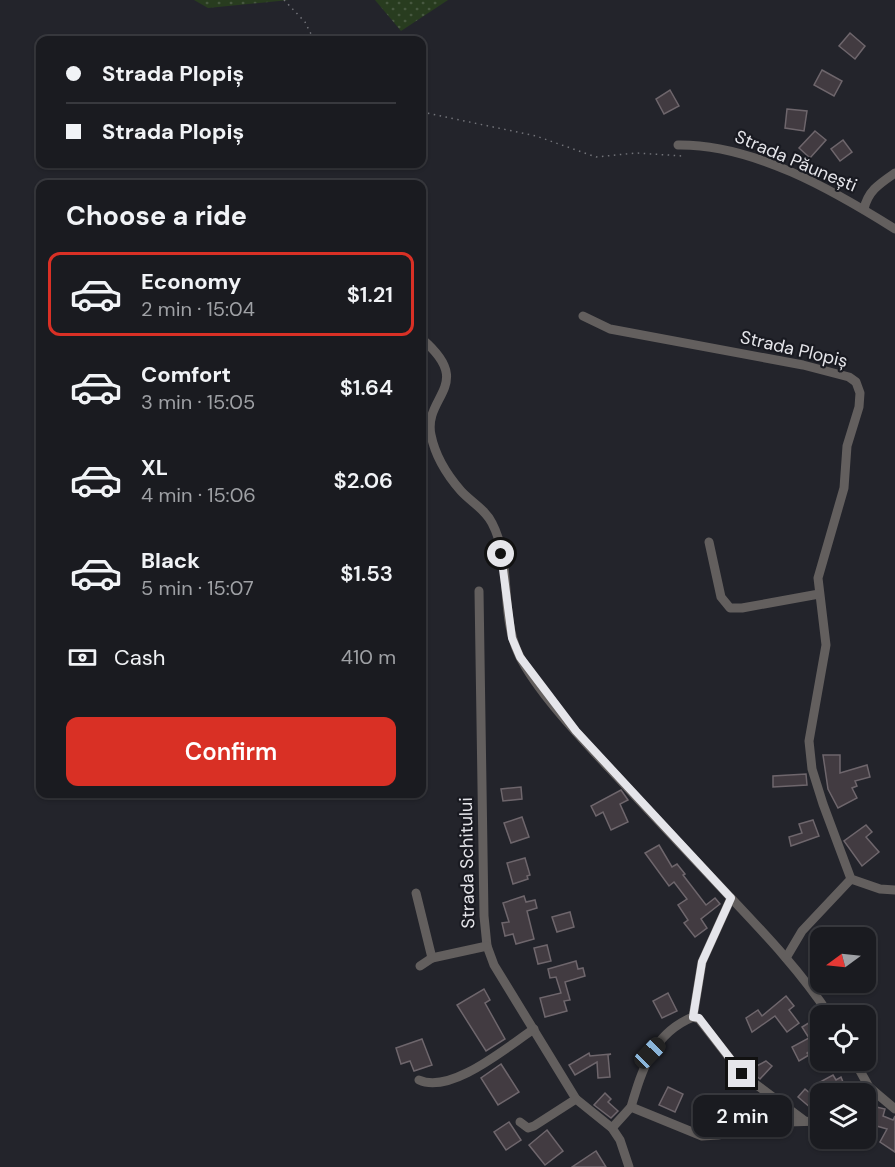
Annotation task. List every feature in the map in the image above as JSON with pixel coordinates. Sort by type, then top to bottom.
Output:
[{"type":"street","name":"Strada Păunești","points":[[678,145],[698,144],[723,147],[788,172],[864,209],[895,229]]},
{"type":"street","points":[[864,209],[872,191],[895,173]]},
{"type":"street","name":"Strada Plopiș","points":[[583,316],[610,329],[803,365],[849,377],[856,382],[860,393],[859,407],[846,446],[844,488],[818,578],[819,594],[824,609],[826,645],[809,741],[812,769],[822,804],[851,879]]},
{"type":"street","points":[[426,342],[435,350],[446,368],[446,388],[432,420],[430,432],[448,474],[491,521],[498,538],[512,638],[520,657],[576,731],[786,958],[822,1005]]},
{"type":"street","points":[[709,542],[721,597],[730,608],[742,608],[819,594]]},
{"type":"street","name":"Strada Schitului","points":[[479,591],[484,904],[487,946],[494,966],[576,1099],[612,1128],[620,1140],[629,1167]]},
{"type":"street","points":[[786,958],[802,931],[851,879],[880,890],[895,890]]},
{"type":"street","points":[[416,893],[432,958]]},
{"type":"street","points":[[693,1017],[702,962],[731,898]]},
{"type":"street","points":[[420,966],[432,958],[487,946]]},
{"type":"street","points":[[612,1128],[631,1107],[650,1053],[666,1036],[693,1017],[699,1018],[742,1074],[805,1120]]},
{"type":"street","points":[[419,1080],[427,1084],[449,1082],[534,1029]]},
{"type":"street","points":[[876,1097],[895,1109]]},
{"type":"street","points":[[520,1122],[528,1128],[534,1126],[576,1099]]},
{"type":"street","points":[[631,1107],[702,1136],[810,1120]]},
{"type":"path","points":[[284,0],[304,22],[312,36]]},
{"type":"path","points":[[426,113],[536,136],[596,157],[643,153],[678,157],[692,151],[698,144]]},
{"type":"green space","points":[[194,0],[289,0],[208,8]]},
{"type":"green space","points":[[375,0],[448,0],[401,31]]},
{"type":"building","points":[[850,33],[865,46],[855,59],[839,46]]},
{"type":"building","points":[[822,70],[842,81],[834,96],[814,85]]},
{"type":"building","points":[[670,90],[679,106],[664,114],[656,99]]},
{"type":"building","points":[[787,109],[807,111],[804,131],[785,128]]},
{"type":"building","points":[[815,131],[826,140],[810,158],[799,148]]},
{"type":"building","points":[[843,140],[852,152],[840,161],[831,149]]},
{"type":"building","points":[[823,755],[840,755],[840,773],[867,765],[870,777],[855,781],[857,786],[852,788],[857,798],[838,808],[828,789]]},
{"type":"building","points":[[806,774],[807,785],[773,787],[773,776]]},
{"type":"building","points":[[521,787],[522,799],[503,801],[501,789]]},
{"type":"building","points":[[621,790],[628,800],[620,804],[628,822],[611,830],[603,812],[596,816],[591,806]]},
{"type":"building","points":[[522,817],[529,837],[511,843],[504,823]]},
{"type":"building","points":[[813,820],[819,836],[791,846],[789,837],[802,833],[799,824]]},
{"type":"building","points":[[866,825],[872,832],[866,837],[879,852],[862,866],[844,841]]},
{"type":"building","points":[[659,845],[672,867],[677,864],[706,905],[715,898],[720,904],[701,919],[707,928],[695,937],[684,923],[688,920],[678,905],[687,899],[674,882],[669,886],[645,853]]},
{"type":"building","points":[[525,858],[530,875],[527,876],[528,879],[513,884],[507,863]]},
{"type":"building","points":[[524,896],[526,902],[535,900],[537,908],[527,911],[534,939],[516,944],[513,934],[505,936],[502,923],[509,922],[503,903]]},
{"type":"building","points":[[570,912],[574,927],[557,932],[552,917]]},
{"type":"building","points":[[547,945],[551,961],[538,964],[534,948]]},
{"type":"building","points":[[576,961],[578,969],[583,968],[585,976],[565,982],[570,1000],[564,1001],[567,1011],[545,1017],[540,998],[561,993],[556,977],[550,978],[548,969]]},
{"type":"building","points":[[484,989],[490,1000],[485,1003],[505,1039],[486,1051],[457,1005]]},
{"type":"building","points":[[668,993],[677,1011],[662,1018],[653,1001]]},
{"type":"building","points":[[786,996],[794,1006],[789,1010],[799,1023],[787,1032],[775,1016],[752,1032],[746,1018],[758,1010],[762,1016]]},
{"type":"building","points":[[810,1022],[810,1051],[807,1053],[809,1055],[799,1061],[792,1047],[809,1038],[802,1027]]},
{"type":"building","points":[[422,1039],[432,1065],[414,1071],[410,1061],[401,1064],[396,1048]]},
{"type":"building","points":[[589,1053],[590,1056],[611,1054],[608,1055],[610,1077],[598,1078],[597,1062],[575,1075],[569,1065]]},
{"type":"building","points":[[766,1061],[772,1066],[760,1079],[749,1070]]},
{"type":"building","points":[[501,1064],[519,1092],[498,1105],[481,1078]]},
{"type":"building","points":[[833,1075],[836,1080],[841,1077],[843,1083],[820,1083]]},
{"type":"building","points":[[668,1087],[683,1094],[675,1112],[659,1105]]},
{"type":"building","points":[[805,1089],[810,1093],[810,1107],[798,1097]]},
{"type":"building","points":[[605,1093],[611,1099],[608,1102],[618,1111],[611,1118],[594,1105]]},
{"type":"building","points":[[752,1097],[761,1097],[762,1119],[750,1119],[750,1115],[740,1115],[739,1102],[752,1101]]},
{"type":"building","points":[[876,1107],[885,1109],[883,1116],[893,1120],[895,1116],[895,1152],[880,1142],[887,1129],[876,1126]]},
{"type":"building","points":[[509,1122],[521,1140],[506,1150],[494,1132]]},
{"type":"building","points":[[547,1130],[563,1151],[545,1165],[529,1145]]},
{"type":"building","points":[[596,1151],[606,1167],[572,1167]]},
{"type":"route","points":[[501,554],[512,638],[520,657],[541,688],[576,731],[731,898],[710,939],[702,962],[693,1017],[699,1018],[742,1074]]}]
